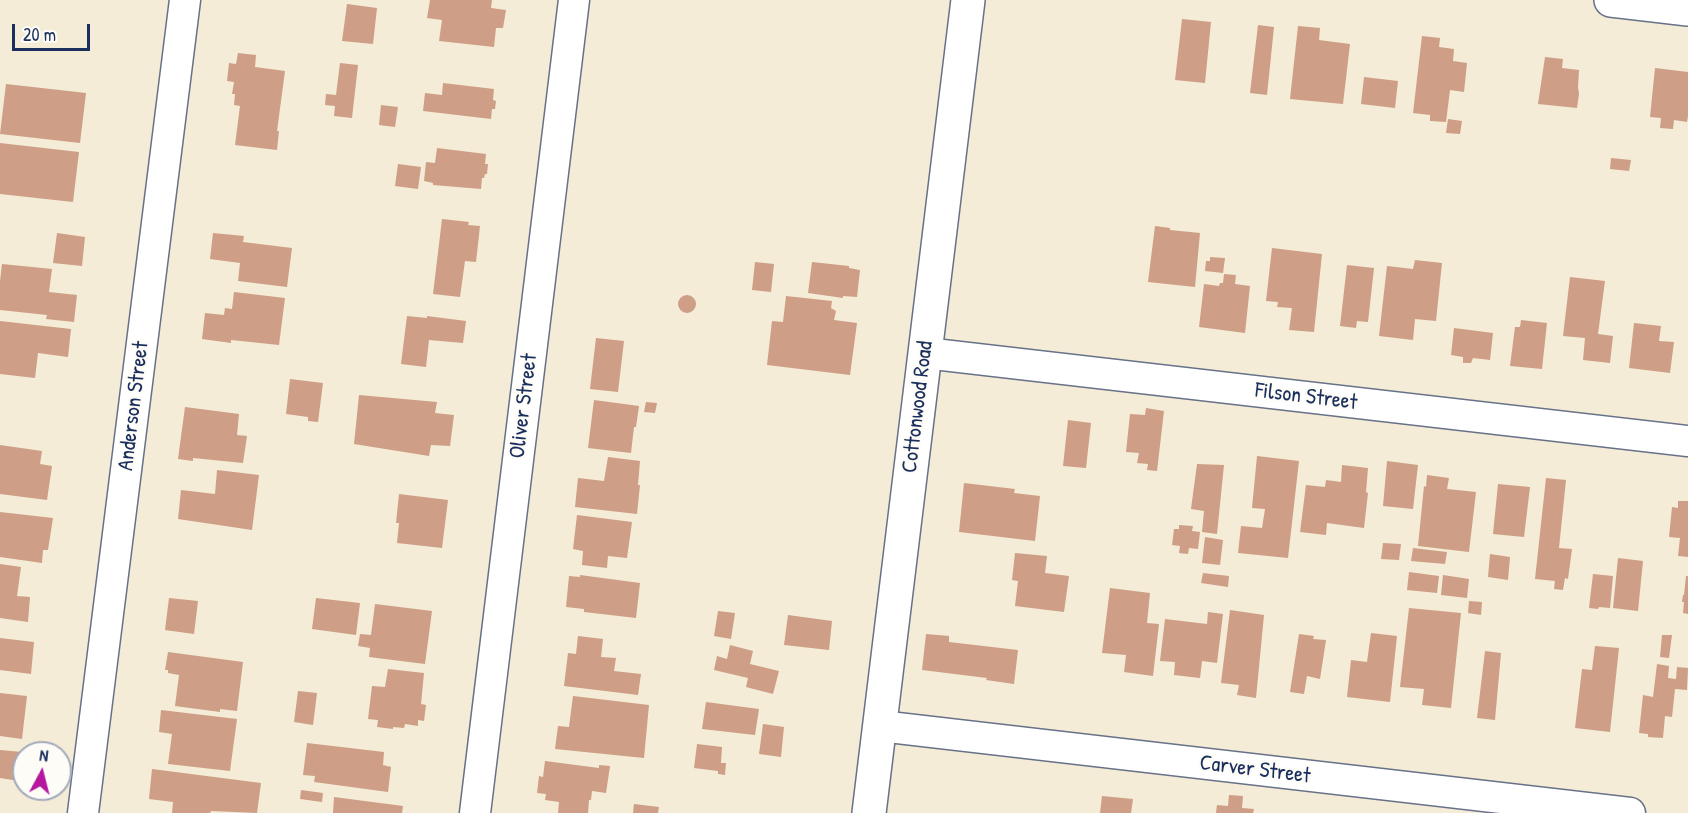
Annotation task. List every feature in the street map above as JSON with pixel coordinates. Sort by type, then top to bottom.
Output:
[{"type":"street","name":"Anderson Street","points":[[82,813],[185,0]]},
{"type":"street","name":"Oliver Street","points":[[475,813],[574,0]]},
{"type":"street","name":"Cottonwood Road","points":[[869,813],[968,0]]},
{"type":"street","points":[[1611,0],[1688,9]]},
{"type":"street","name":"Filson Street","points":[[925,353],[1688,441]]},
{"type":"street","name":"Carver Street","points":[[880,726],[1630,813]]},
{"type":"building","points":[[430,0],[492,0],[491,8],[506,10],[503,28],[496,28],[494,47],[439,41],[442,20],[427,18]]},
{"type":"building","points":[[347,4],[377,8],[373,44],[342,41]]},
{"type":"building","points":[[1182,19],[1211,22],[1205,83],[1175,80]]},
{"type":"building","points":[[1258,25],[1274,27],[1267,95],[1250,93]]},
{"type":"building","points":[[1298,26],[1320,28],[1319,40],[1350,44],[1343,104],[1290,99]]},
{"type":"building","points":[[1422,36],[1440,38],[1439,47],[1454,49],[1453,61],[1467,63],[1464,92],[1450,90],[1446,122],[1430,121],[1430,115],[1413,113]]},
{"type":"building","points":[[238,53],[256,55],[255,67],[285,71],[277,131],[279,131],[277,150],[235,145],[240,106],[234,105],[235,94],[232,94],[234,82],[227,81],[229,63],[236,64]]},
{"type":"building","points":[[1545,57],[1563,59],[1562,68],[1579,70],[1577,108],[1538,104]]},
{"type":"building","points":[[340,63],[358,65],[352,118],[334,116],[335,106],[325,105],[326,94],[336,95]]},
{"type":"building","points":[[1655,68],[1688,72],[1687,122],[1674,120],[1673,129],[1660,128],[1661,118],[1650,117]]},
{"type":"building","points":[[1364,77],[1398,81],[1395,108],[1361,104]]},
{"type":"building","points":[[443,83],[494,89],[493,100],[496,101],[491,119],[423,111],[425,93],[442,95]]},
{"type":"building","points":[[6,84],[86,93],[80,143],[0,134]]},
{"type":"building","points":[[381,105],[398,107],[395,127],[379,125]]},
{"type":"building","points":[[1448,119],[1462,121],[1460,134],[1446,133]]},
{"type":"building","points":[[0,143],[79,152],[73,202],[0,194]]},
{"type":"building","points":[[437,148],[486,154],[487,174],[482,178],[481,189],[433,185],[433,183],[424,181],[426,162],[435,163]]},
{"type":"building","points":[[1611,158],[1631,160],[1629,171],[1610,169]]},
{"type":"building","points":[[398,164],[421,167],[418,189],[395,186]]},
{"type":"building","points":[[442,219],[469,222],[468,225],[480,226],[476,262],[465,261],[460,297],[433,294]]},
{"type":"building","points":[[1155,226],[1200,233],[1195,287],[1148,282]]},
{"type":"building","points":[[57,233],[85,237],[82,266],[53,263]]},
{"type":"building","points":[[213,233],[244,236],[243,242],[292,248],[287,287],[238,281],[240,263],[210,259]]},
{"type":"building","points":[[1272,248],[1322,254],[1314,332],[1289,330],[1292,308],[1277,307],[1278,302],[1266,301]]},
{"type":"building","points":[[1210,257],[1225,258],[1223,273],[1205,271],[1206,261],[1210,261]]},
{"type":"building","points":[[1415,260],[1442,263],[1436,321],[1415,319],[1413,340],[1379,336],[1387,266],[1413,269]]},
{"type":"building","points":[[755,262],[774,264],[771,292],[752,290]]},
{"type":"building","points":[[812,262],[849,266],[849,268],[860,270],[857,297],[843,296],[843,298],[808,293]]},
{"type":"building","points":[[2,264],[52,269],[49,292],[77,295],[74,322],[46,319],[47,315],[0,310]]},
{"type":"building","points":[[1347,265],[1374,268],[1368,322],[1357,321],[1356,328],[1340,326]]},
{"type":"building","points":[[1224,274],[1236,275],[1235,284],[1250,286],[1245,333],[1199,327],[1204,284],[1219,286],[1223,283]]},
{"type":"building","points":[[1570,277],[1605,281],[1598,334],[1613,336],[1610,363],[1583,360],[1585,338],[1563,336]]},
{"type":"building","points":[[234,292],[285,298],[279,345],[202,339],[205,313],[224,315],[225,308],[232,309]]},
{"type":"building","points":[[687,295],[693,298],[696,304],[693,310],[687,313],[681,310],[678,304],[681,298]]},
{"type":"building","points":[[786,296],[832,301],[831,308],[836,311],[834,320],[857,323],[850,375],[767,365],[772,321],[783,322]]},
{"type":"building","points":[[407,316],[466,321],[463,343],[429,340],[426,367],[401,364]]},
{"type":"building","points":[[1521,320],[1547,323],[1542,369],[1510,366],[1515,327],[1520,327]]},
{"type":"building","points":[[0,321],[71,329],[68,357],[38,353],[35,378],[0,374]]},
{"type":"building","points":[[1634,323],[1661,326],[1659,341],[1674,342],[1670,373],[1629,368]]},
{"type":"building","points":[[1454,328],[1493,333],[1490,360],[1473,358],[1471,363],[1463,363],[1463,357],[1451,355]]},
{"type":"building","points":[[596,338],[624,341],[618,392],[590,389]]},
{"type":"building","points":[[290,379],[323,383],[318,422],[308,421],[308,417],[286,414]]},
{"type":"building","points":[[359,395],[437,402],[435,413],[454,415],[450,446],[431,445],[429,456],[354,444]]},
{"type":"building","points":[[594,400],[639,406],[631,453],[588,448]]},
{"type":"building","points":[[646,402],[657,403],[655,413],[644,412]]},
{"type":"building","points":[[185,407],[239,414],[237,435],[247,436],[243,463],[193,458],[193,461],[178,459]]},
{"type":"building","points":[[1146,408],[1164,411],[1157,471],[1147,470],[1148,464],[1137,463],[1139,453],[1126,452],[1130,414],[1145,415]]},
{"type":"building","points":[[1068,420],[1091,423],[1086,468],[1063,466]]},
{"type":"building","points":[[0,445],[42,451],[40,464],[52,466],[47,500],[0,494]]},
{"type":"building","points":[[1257,456],[1299,461],[1288,558],[1238,553],[1241,526],[1262,528],[1265,509],[1252,508]]},
{"type":"building","points":[[608,457],[640,461],[637,514],[575,507],[578,478],[604,481]]},
{"type":"building","points":[[1387,461],[1418,465],[1413,509],[1383,506]]},
{"type":"building","points":[[1197,464],[1224,465],[1217,534],[1202,532],[1204,511],[1191,509]]},
{"type":"building","points":[[1342,465],[1368,468],[1364,528],[1327,523],[1326,535],[1300,532],[1306,485],[1325,487],[1326,480],[1341,482]]},
{"type":"building","points":[[217,470],[259,475],[252,530],[178,519],[181,490],[215,494]]},
{"type":"building","points":[[1427,475],[1449,478],[1447,489],[1476,492],[1469,552],[1418,546]]},
{"type":"building","points":[[1546,478],[1566,480],[1559,548],[1572,549],[1568,579],[1565,578],[1563,590],[1554,589],[1555,581],[1535,579]]},
{"type":"building","points":[[964,483],[1015,489],[1014,493],[1040,496],[1035,541],[959,532]]},
{"type":"building","points":[[1498,484],[1530,487],[1524,537],[1493,534]]},
{"type":"building","points":[[399,494],[448,500],[442,548],[397,543],[399,523],[396,523]]},
{"type":"building","points":[[1678,501],[1688,501],[1688,557],[1678,556],[1680,538],[1669,537],[1672,507],[1678,508]]},
{"type":"building","points":[[0,512],[53,518],[48,550],[43,550],[42,563],[0,557]]},
{"type":"building","points":[[577,515],[632,522],[627,558],[608,556],[607,568],[582,565],[583,551],[573,549]]},
{"type":"building","points":[[1179,525],[1193,526],[1192,531],[1200,532],[1198,549],[1189,548],[1188,554],[1179,553],[1180,546],[1172,545],[1174,529],[1179,529]]},
{"type":"building","points":[[1205,537],[1223,540],[1220,565],[1202,563]]},
{"type":"building","points":[[1383,543],[1401,544],[1399,560],[1381,559]]},
{"type":"building","points":[[1413,548],[1447,552],[1445,564],[1411,561]]},
{"type":"building","points":[[1015,553],[1047,556],[1045,573],[1069,576],[1064,612],[1015,606],[1018,581],[1012,580]]},
{"type":"building","points":[[1490,554],[1510,557],[1508,580],[1488,577]]},
{"type":"building","points":[[1618,558],[1643,561],[1638,611],[1613,608]]},
{"type":"building","points":[[0,564],[21,567],[17,596],[30,597],[28,622],[0,618]]},
{"type":"building","points":[[1409,572],[1439,576],[1437,593],[1407,590]]},
{"type":"building","points":[[1203,573],[1229,576],[1228,587],[1201,583]]},
{"type":"building","points":[[1593,574],[1613,576],[1610,608],[1589,608]]},
{"type":"building","points":[[580,575],[640,583],[636,618],[584,612],[584,609],[566,607],[569,576],[580,577]]},
{"type":"building","points":[[1443,575],[1469,579],[1467,598],[1441,595]]},
{"type":"building","points":[[1686,576],[1688,576],[1688,614],[1683,613],[1684,602],[1682,602]]},
{"type":"building","points":[[1110,588],[1150,593],[1147,623],[1159,624],[1153,676],[1124,672],[1126,655],[1102,653]]},
{"type":"building","points":[[169,598],[198,601],[194,634],[165,630]]},
{"type":"building","points":[[316,598],[360,603],[356,635],[312,629]]},
{"type":"building","points":[[1469,601],[1482,602],[1481,615],[1468,613]]},
{"type":"building","points":[[375,604],[432,611],[425,664],[369,657],[370,648],[358,646],[360,634],[371,635]]},
{"type":"building","points":[[1409,608],[1461,613],[1451,708],[1422,705],[1424,689],[1400,687]]},
{"type":"building","points":[[1230,610],[1264,615],[1256,698],[1237,695],[1239,685],[1221,683]]},
{"type":"building","points":[[718,611],[735,613],[731,639],[714,636]]},
{"type":"building","points":[[1208,612],[1223,614],[1217,663],[1202,661],[1200,678],[1174,675],[1175,662],[1160,661],[1165,619],[1207,624]]},
{"type":"building","points":[[788,615],[832,621],[829,650],[784,645]]},
{"type":"building","points":[[1371,633],[1397,636],[1390,702],[1347,697],[1351,660],[1367,662]]},
{"type":"building","points":[[926,634],[949,636],[949,642],[1018,650],[1014,684],[986,680],[987,678],[922,670]]},
{"type":"building","points":[[1299,634],[1314,636],[1313,639],[1326,640],[1320,679],[1307,676],[1304,694],[1290,692]]},
{"type":"building","points":[[1662,635],[1672,635],[1669,658],[1660,657]]},
{"type":"building","points":[[578,636],[603,639],[601,657],[616,658],[614,671],[641,674],[638,695],[564,686],[568,653],[576,654]]},
{"type":"building","points":[[0,638],[34,642],[31,674],[0,670]]},
{"type":"building","points":[[730,645],[753,651],[750,664],[779,671],[773,694],[746,687],[748,678],[714,670],[717,656],[727,659]]},
{"type":"building","points":[[1595,646],[1619,648],[1610,732],[1575,728],[1582,669],[1592,670]]},
{"type":"building","points":[[1485,651],[1501,653],[1495,720],[1477,718]]},
{"type":"building","points":[[168,652],[243,662],[237,711],[220,709],[220,712],[175,706],[179,675],[168,673],[168,670],[165,670]]},
{"type":"building","points":[[1657,664],[1669,666],[1668,678],[1676,679],[1677,667],[1688,668],[1687,690],[1675,689],[1672,717],[1665,716],[1663,738],[1648,737],[1648,734],[1639,733],[1643,695],[1653,697]]},
{"type":"building","points":[[388,669],[424,673],[421,704],[426,705],[424,721],[418,720],[418,726],[405,724],[404,728],[393,727],[393,729],[377,727],[378,720],[368,719],[372,686],[385,687]]},
{"type":"building","points":[[298,691],[317,693],[313,725],[294,722]]},
{"type":"building","points":[[0,693],[27,696],[22,739],[0,736]]},
{"type":"building","points":[[573,696],[649,705],[644,758],[555,749],[558,726],[569,727]]},
{"type":"building","points":[[706,702],[759,709],[755,735],[702,729]]},
{"type":"building","points":[[161,710],[237,719],[230,771],[168,764],[172,734],[159,732]]},
{"type":"building","points":[[763,724],[784,727],[781,757],[759,754]]},
{"type":"building","points":[[307,743],[384,752],[383,765],[391,767],[388,792],[314,782],[315,776],[303,775]]},
{"type":"building","points":[[697,744],[722,747],[721,763],[726,763],[725,775],[718,774],[718,771],[694,768]]},
{"type":"building","points":[[0,750],[12,751],[12,780],[0,778]]},
{"type":"building","points":[[545,761],[599,768],[599,765],[610,766],[606,793],[592,791],[588,813],[558,813],[559,802],[545,800],[546,794],[537,793],[539,776],[543,777]]},
{"type":"building","points":[[152,769],[261,783],[257,813],[211,811],[210,813],[172,813],[173,802],[149,799]]},
{"type":"building","points":[[301,790],[323,793],[322,802],[300,799]]},
{"type":"building","points":[[1229,795],[1243,796],[1242,808],[1254,809],[1253,813],[1216,813],[1217,805],[1228,806]]},
{"type":"building","points":[[1102,796],[1133,799],[1131,813],[1100,813]]},
{"type":"building","points":[[334,797],[403,806],[402,813],[333,813]]},
{"type":"building","points":[[634,804],[659,807],[658,813],[633,813]]}]
